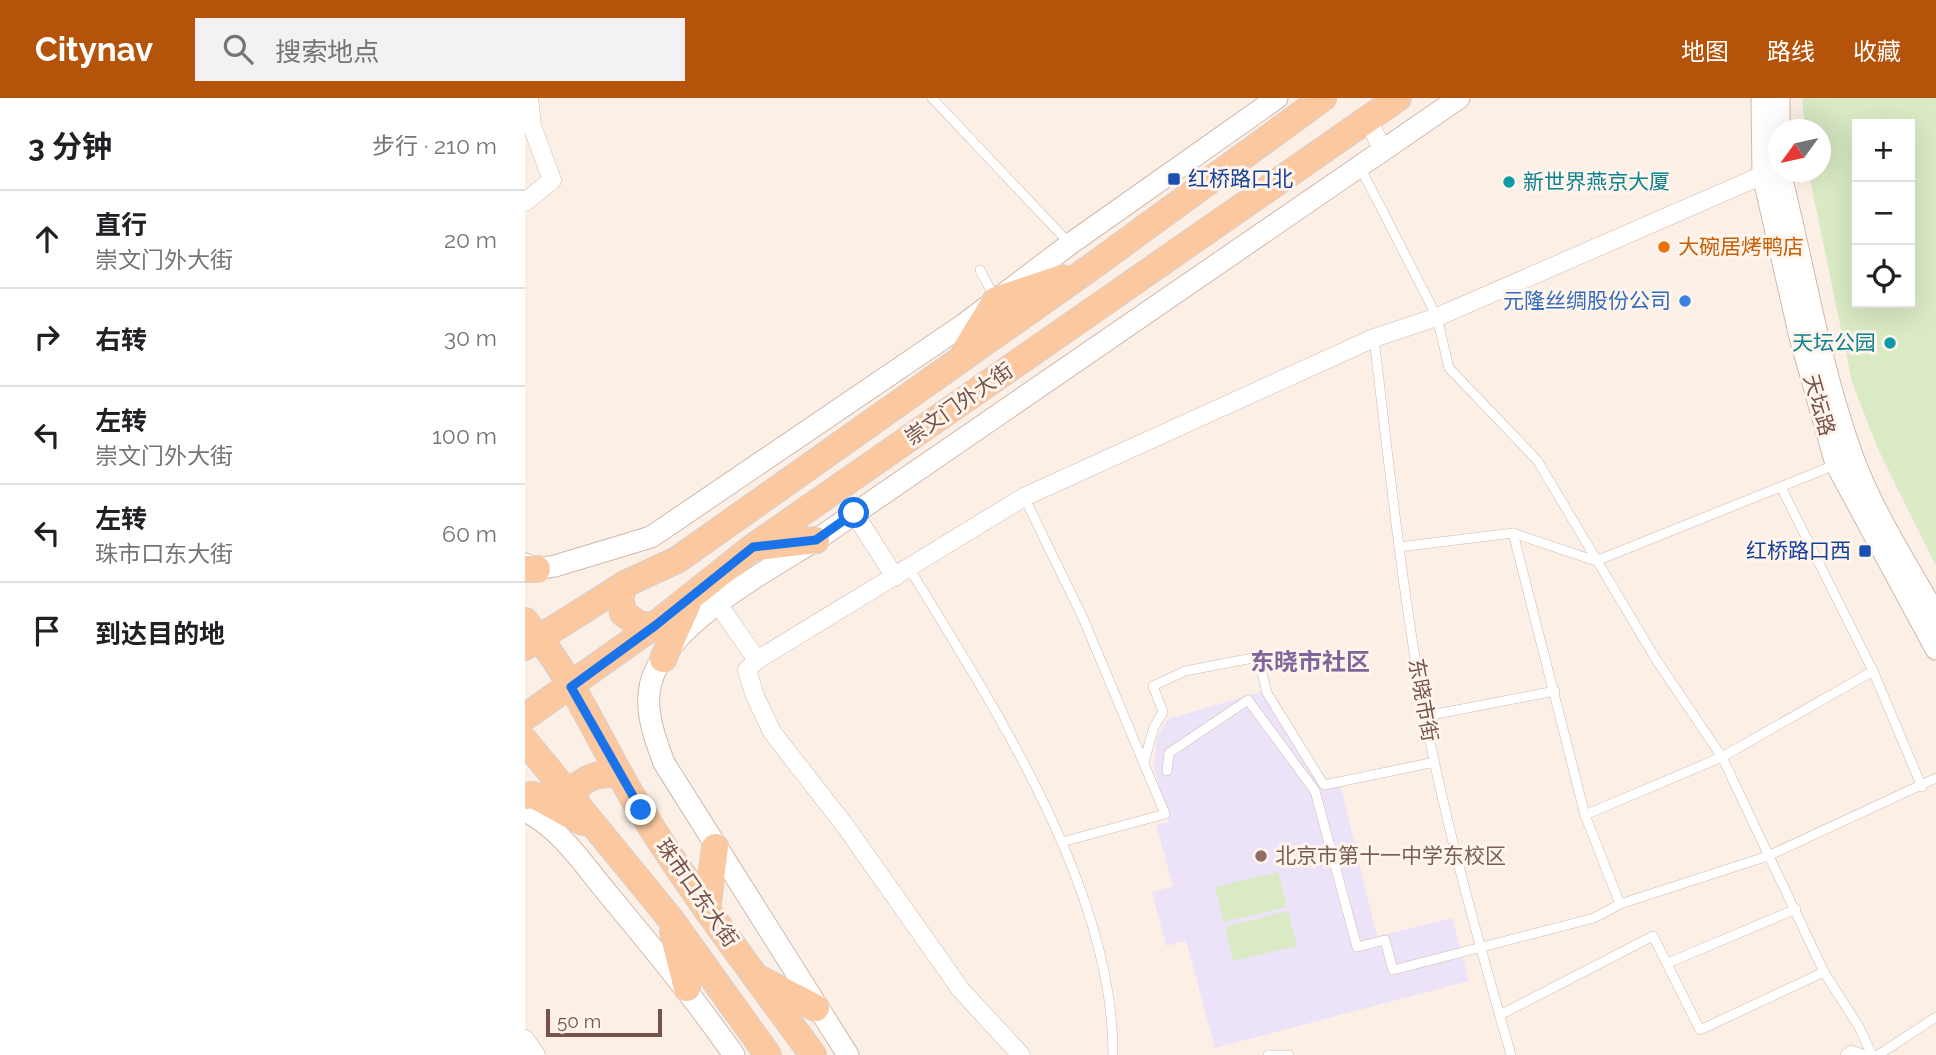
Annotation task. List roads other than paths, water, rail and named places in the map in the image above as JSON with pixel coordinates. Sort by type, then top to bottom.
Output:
[{"type":"main road","name":"崇文门外大街","points":[[530,635],[625,584],[677,560],[1090,268],[1323,98]]},
{"type":"main road","name":"崇文门外大街","points":[[525,717],[656,625],[753,547],[1398,98]]},
{"type":"main road","points":[[959,360],[996,300],[1090,268]]},
{"type":"main road","points":[[753,547],[816,540]]},
{"type":"main road","points":[[625,584],[620,597],[623,613],[640,625],[656,625]]},
{"type":"main road","points":[[663,659],[691,596]]},
{"type":"main road","name":"珠市口东大街","points":[[530,635],[571,687],[620,775],[707,910],[813,1055]]},
{"type":"main road","name":"珠市口东大街","points":[[525,741],[669,917],[768,1055]]},
{"type":"main road","points":[[574,802],[577,786],[588,777],[605,773],[620,775]]},
{"type":"main road","points":[[525,796],[534,795],[596,829]]},
{"type":"main road","points":[[707,910],[715,847]]},
{"type":"main road","points":[[669,917],[687,988]]},
{"type":"main road","points":[[756,977],[816,1008]]},
{"type":"street","points":[[525,202],[552,180],[532,126],[529,98]]},
{"type":"street","points":[[529,567],[555,566],[651,537],[753,470],[996,300],[1070,244],[1277,98]]},
{"type":"street","name":"崇文门外大街","points":[[816,1008],[664,763],[651,725],[649,695],[653,675],[663,659],[688,628],[718,604],[816,540],[1459,98]]},
{"type":"street","name":"天坛路","points":[[1762,98],[1768,143]]},
{"type":"street","points":[[1779,98],[1779,119]]},
{"type":"street","points":[[1368,119],[1382,149]]},
{"type":"street","points":[[1021,1055],[961,990],[846,827],[772,732],[747,670],[757,660],[1024,497],[1374,338],[1437,317],[1768,175]]},
{"type":"street","name":"天坛路","points":[[1774,182],[1800,337],[1836,464],[1936,649]]},
{"type":"street","name":"天坛路","points":[[1774,182],[1852,457],[1893,540],[1936,616]]},
{"type":"street","points":[[854,513],[902,573]]},
{"type":"street","points":[[718,604],[757,660]]},
{"type":"street","points":[[525,811],[537,817],[572,851],[687,988],[734,1055]]},
{"type":"street","points":[[816,1008],[848,1055]]},
{"type":"street","points":[[525,1039],[536,1055]]},
{"type":"lane","points":[[932,98],[1070,244]]},
{"type":"lane","points":[[1359,165],[1437,317],[1449,368],[1537,460],[1657,661],[1722,757],[1824,972],[1859,1027],[1872,1055]]},
{"type":"lane","points":[[981,270],[996,300]]},
{"type":"lane","name":"东晓市街","points":[[1374,338],[1399,547],[1426,716],[1479,948],[1511,1055]]},
{"type":"lane","points":[[1399,547],[1513,533],[1596,561],[1836,464]]},
{"type":"lane","points":[[1781,487],[1873,671],[1922,787]]},
{"type":"lane","points":[[1024,497],[1083,618],[1165,814],[1062,842]]},
{"type":"lane","points":[[1513,533],[1585,815],[1620,904]]},
{"type":"lane","points":[[902,573],[962,655],[1062,842],[1092,921],[1113,1030],[1113,1055]]},
{"type":"lane","points":[[1143,762],[1154,727],[1163,712],[1153,686],[1185,671],[1258,657],[1266,693],[1324,785]]},
{"type":"lane","points":[[1585,815],[1722,757],[1873,671]]},
{"type":"lane","points":[[1426,716],[1555,691]]},
{"type":"lane","points":[[1167,771],[1169,753],[1248,700],[1315,791],[1357,947],[1385,940],[1393,970],[1594,918],[1620,904],[1769,856],[1922,787],[1936,778]]},
{"type":"lane","points":[[1315,791],[1324,785],[1435,762]]},
{"type":"lane","points":[[1668,963],[1796,909]]},
{"type":"lane","points":[[1500,1014],[1653,936],[1700,1030],[1824,972]]},
{"type":"lane","points":[[1878,1055],[1936,1017]]},
{"type":"lane","points":[[1845,1055],[1851,1050],[1865,1055]]},
{"type":"lane","points":[[1268,1055],[1289,1055]]},
{"type":"place","name":"红桥路口北","points":[[1174,179]]},
{"type":"place","name":"新世界燕京大厦","points":[[1509,182]]},
{"type":"place","name":"大碗居烤鸭店","points":[[1664,247]]},
{"type":"place","name":"元隆丝绸股份公司","points":[[1685,301]]},
{"type":"place","name":"天坛公园","points":[[1890,343]]},
{"type":"place","name":"红桥路口西","points":[[1865,551]]},
{"type":"place","name":"北京市第十一中学东校区","points":[[1261,856]]},
{"type":"district","name":"东晓市社区","points":[[1310,662]]}]
